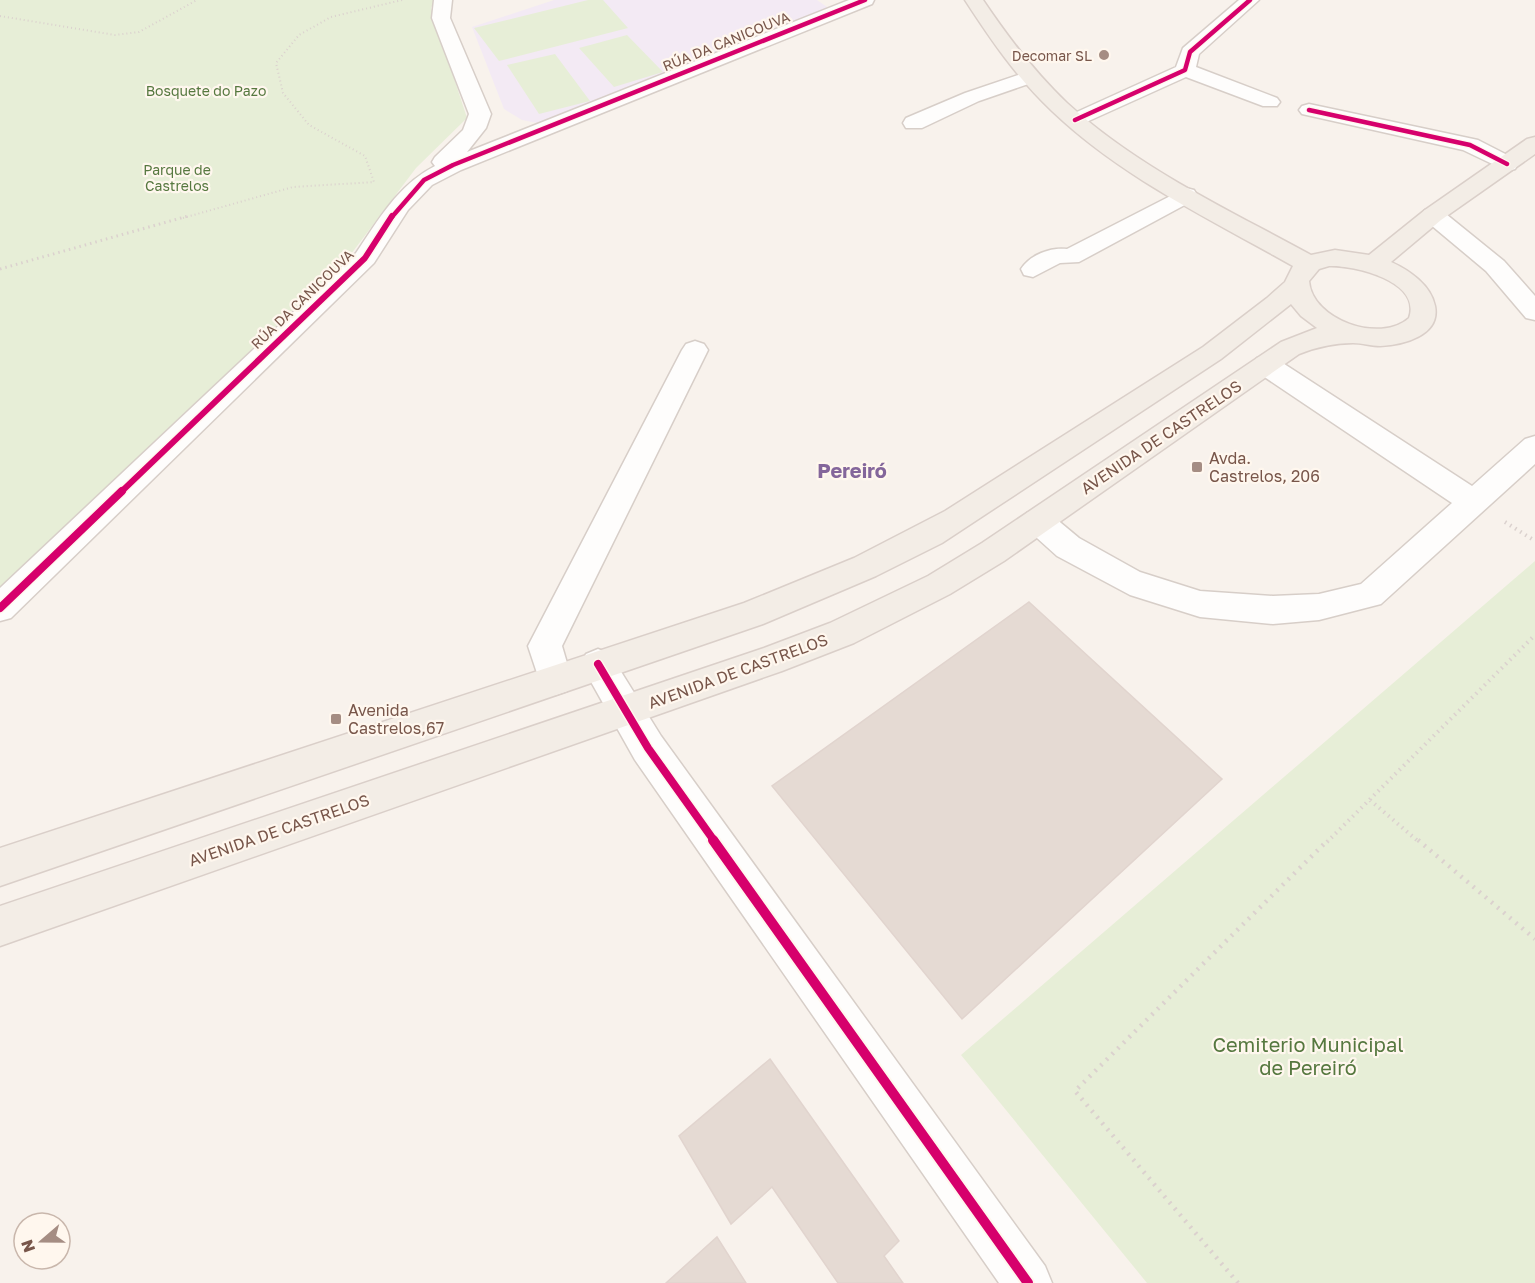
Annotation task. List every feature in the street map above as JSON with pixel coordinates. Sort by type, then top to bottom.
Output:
[{"type":"main road","points":[[974,0],[1005,47],[1030,77],[1075,120],[1124,157],[1186,195],[1302,275]]},
{"type":"main road","points":[[1374,263],[1433,215],[1535,144]]},
{"type":"main road","points":[[0,867],[752,614],[855,573],[931,534],[1186,370],[1274,308],[1302,275],[1337,258],[1374,263],[1391,271],[1417,292],[1424,304],[1424,315],[1419,325],[1400,335],[1374,337],[1354,334],[1332,326],[1313,314],[1301,300],[1302,275]]},
{"type":"main road","name":"AVENIDA DE CASTRELOS","points":[[0,926],[770,661],[886,614],[939,585],[1038,521],[1302,342],[1317,337],[1354,334]]},
{"type":"street","name":"RÚA DA CANICOUVA","points":[[0,608],[365,258],[399,206],[474,132],[479,123],[480,114],[441,18],[443,0]]},
{"type":"street","name":"RÚA DA CANICOUVA","points":[[424,180],[453,165],[865,0]]},
{"type":"street","points":[[1185,70],[1190,52],[1250,0]]},
{"type":"street","points":[[1075,120],[1185,70],[1270,102]]},
{"type":"street","points":[[914,123],[972,97],[1030,77]]},
{"type":"street","points":[[1309,110],[1470,145],[1507,164]]},
{"type":"street","points":[[1039,277],[1075,265],[1070,257],[1186,195]]},
{"type":"street","points":[[1433,215],[1495,266],[1535,312]]},
{"type":"street","points":[[555,680],[545,646],[695,350]]},
{"type":"street","points":[[1266,365],[1476,503]]},
{"type":"street","points":[[1038,521],[1068,546],[1130,582],[1200,604],[1273,610],[1319,608],[1370,595],[1476,503],[1535,447]]},
{"type":"street","points":[[598,664],[625,712],[1028,1283]]},
{"type":"path","points":[[0,16],[115,35],[139,32],[197,0]]},
{"type":"path","points":[[0,269],[293,187],[374,182],[365,156],[309,124],[283,93],[276,63],[299,35],[331,17],[402,0]]},
{"type":"path","points":[[1504,521],[1535,541]]},
{"type":"path","points":[[1238,1283],[1075,1091],[1535,635]]},
{"type":"path","points":[[1370,800],[1535,939]]},
{"type":"shaded area","points":[[554,0],[817,0],[827,7],[824,13],[542,124],[522,120],[504,109],[472,27]]},
{"type":"green space","name":"Parque de Castrelos","points":[[0,0],[435,0],[431,8],[467,118],[416,168],[351,254],[0,591]]},
{"type":"green space","points":[[588,0],[603,0],[628,28],[499,61],[474,28]]},
{"type":"green space","points":[[627,35],[663,72],[614,87],[579,48]]},
{"type":"green space","points":[[555,54],[590,101],[539,114],[507,65]]},
{"type":"green space","name":"Cemiterio Municipal de Pereiró","points":[[1535,561],[1535,1283],[1147,1283],[961,1055]]},
{"type":"building","points":[[1029,602],[1222,779],[962,1019],[772,786]]},
{"type":"building","points":[[770,1059],[899,1241],[884,1256],[903,1283],[838,1283],[772,1187],[731,1224],[679,1136]]},
{"type":"building","points":[[717,1237],[746,1283],[666,1283]]},
{"type":"cycle path","points":[[0,608],[365,258],[399,206],[424,180],[453,165],[865,0]]},
{"type":"cycle path","points":[[1075,120],[1185,70],[1190,52],[1250,0]]},
{"type":"cycle path","points":[[1309,110],[1470,145],[1507,164]]},
{"type":"cycle path","points":[[598,664],[648,748],[1028,1283]]},
{"type":"place","name":"Decomar SL","points":[[1104,55]]},
{"type":"place","name":"Avda. Castrelos, 206","points":[[1197,467]]},
{"type":"place","name":"Avenida Castrelos,67","points":[[336,719]]},
{"type":"district","name":"Pereiró","points":[[852,470]]},
{"type":"park label","name":"Bosquete do Pazo","points":[[206,90]]}]
